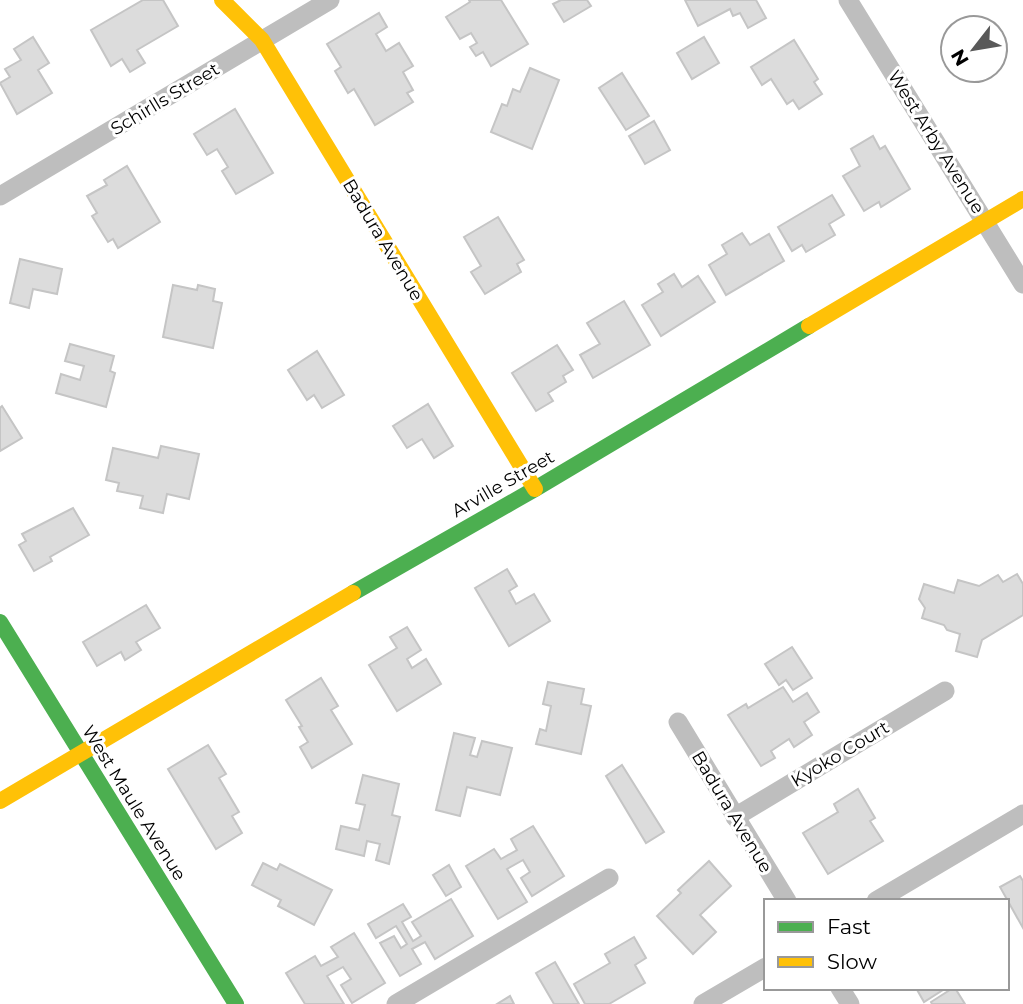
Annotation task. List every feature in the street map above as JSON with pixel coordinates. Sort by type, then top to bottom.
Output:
[{"type":"street","name":"Badura Avenue","points":[[222,0],[262,40],[535,489]]},
{"type":"street","name":"Schirlls Street","points":[[0,196],[330,0]]},
{"type":"street","name":"West Arby Avenue","points":[[848,0],[1023,284]]},
{"type":"street","name":"Arville Street","points":[[0,801],[414,557],[535,489],[1023,199]]},
{"type":"street","name":"West Maule Avenue","points":[[0,622],[236,1004]]},
{"type":"street","name":"Kyoko Court","points":[[735,817],[945,691]]},
{"type":"street","name":"Badura Avenue","points":[[678,722],[786,899]]},
{"type":"street","points":[[879,899],[1023,814]]},
{"type":"street","points":[[396,1004],[609,878]]},
{"type":"street","points":[[703,1004],[764,968]]},
{"type":"building","points":[[143,0],[163,0],[178,26],[137,50],[145,63],[130,72],[122,59],[111,66],[91,30]]},
{"type":"building","points":[[469,0],[501,0],[528,44],[491,66],[483,52],[476,56],[470,47],[477,43],[471,33],[460,39],[446,17],[470,2]]},
{"type":"building","points":[[561,0],[587,0],[591,6],[564,22],[553,4]]},
{"type":"building","points":[[685,0],[756,0],[766,18],[748,28],[740,13],[733,16],[730,9],[698,26]]},
{"type":"building","points":[[379,13],[387,27],[376,34],[386,51],[399,43],[413,66],[403,72],[413,90],[407,93],[413,102],[375,125],[354,89],[348,93],[335,71],[341,67],[327,44]]},
{"type":"building","points":[[33,37],[49,63],[38,70],[52,93],[17,114],[0,83],[10,77],[5,69],[21,60],[14,49]]},
{"type":"building","points":[[704,37],[719,63],[692,79],[677,53]]},
{"type":"building","points":[[794,40],[818,79],[814,82],[822,94],[799,109],[793,100],[787,104],[771,79],[762,85],[751,67]]},
{"type":"building","points":[[530,68],[559,80],[532,149],[491,132],[502,104],[507,106],[513,89],[520,92]]},
{"type":"building","points":[[622,73],[649,116],[626,130],[599,88]]},
{"type":"building","points":[[235,109],[273,173],[236,194],[222,171],[228,167],[217,149],[207,155],[194,134]]},
{"type":"building","points":[[654,121],[670,150],[645,164],[629,136]]},
{"type":"building","points":[[873,136],[880,149],[885,146],[910,189],[881,207],[879,202],[864,211],[843,176],[860,166],[851,149]]},
{"type":"building","points":[[127,166],[160,222],[118,248],[113,239],[108,242],[92,216],[97,213],[87,196],[107,185],[104,180]]},
{"type":"building","points":[[832,195],[844,215],[829,224],[835,235],[806,252],[802,245],[792,251],[778,227]]},
{"type":"building","points":[[498,217],[524,260],[517,264],[521,272],[485,294],[471,272],[481,266],[464,237]]},
{"type":"building","points":[[742,233],[750,245],[769,234],[784,261],[726,295],[709,265],[727,254],[722,245]]},
{"type":"building","points":[[20,259],[62,269],[57,294],[33,289],[29,308],[10,303]]},
{"type":"building","points":[[674,274],[682,287],[698,276],[715,302],[661,336],[642,305],[663,292],[658,284]]},
{"type":"building","points":[[173,285],[197,290],[198,285],[215,289],[213,301],[222,303],[213,348],[163,337]]},
{"type":"building","points":[[624,301],[650,345],[593,378],[580,355],[600,344],[587,323]]},
{"type":"building","points":[[70,344],[114,356],[110,371],[115,373],[106,407],[56,393],[61,374],[80,380],[84,366],[65,361]]},
{"type":"building","points":[[557,345],[573,370],[563,376],[566,382],[548,393],[553,401],[536,411],[512,373]]},
{"type":"building","points":[[317,351],[344,395],[322,408],[314,395],[307,400],[288,370]]},
{"type":"building","points":[[428,404],[453,446],[434,458],[422,439],[407,448],[393,426]]},
{"type":"building","points":[[2,406],[22,438],[0,451],[0,408]]},
{"type":"building","points":[[161,446],[199,454],[189,499],[167,494],[163,513],[140,508],[143,496],[117,491],[119,483],[106,480],[113,448],[158,458]]},
{"type":"building","points":[[73,508],[89,535],[50,557],[52,561],[34,571],[19,545],[26,541],[22,534]]},
{"type":"building","points":[[507,569],[517,586],[509,591],[516,604],[534,594],[550,621],[509,646],[475,588]]},
{"type":"building","points":[[1017,574],[1023,584],[1023,615],[982,640],[977,657],[956,651],[960,634],[922,618],[925,608],[919,599],[924,584],[954,593],[958,580],[979,586],[998,575],[1003,582]]},
{"type":"building","points":[[146,605],[160,628],[136,642],[141,650],[125,660],[121,652],[97,666],[83,642]]},
{"type":"building","points":[[407,627],[421,650],[407,659],[412,668],[426,659],[441,684],[397,711],[369,665],[397,648],[390,637]]},
{"type":"building","points":[[792,647],[812,678],[793,690],[786,680],[779,685],[765,664]]},
{"type":"building","points":[[321,678],[338,706],[331,710],[352,744],[312,768],[300,747],[308,742],[299,727],[302,726],[286,700]]},
{"type":"building","points":[[548,682],[584,689],[581,704],[591,706],[581,754],[536,744],[540,729],[546,731],[551,706],[543,704]]},
{"type":"building","points":[[783,687],[793,702],[807,693],[819,712],[804,722],[812,735],[794,747],[789,739],[771,751],[775,758],[761,766],[728,715],[746,704],[748,708]]},
{"type":"building","points":[[454,733],[475,738],[470,755],[477,757],[482,741],[512,748],[500,795],[467,787],[460,816],[436,810]]},
{"type":"building","points":[[208,745],[226,774],[219,778],[239,812],[232,816],[242,833],[216,849],[168,769]]},
{"type":"building","points":[[622,765],[664,832],[646,843],[606,776]]},
{"type":"building","points":[[363,775],[399,784],[392,815],[400,817],[389,864],[376,860],[380,844],[367,841],[364,856],[336,849],[341,826],[359,830],[365,805],[356,803]]},
{"type":"building","points":[[858,789],[875,818],[870,821],[883,841],[828,874],[803,833],[838,812],[834,804]]},
{"type":"building","points":[[533,826],[564,876],[532,896],[521,878],[530,872],[523,860],[507,869],[527,902],[498,919],[466,866],[494,849],[501,859],[517,850],[511,839]]},
{"type":"building","points":[[709,861],[731,886],[700,915],[716,932],[693,954],[657,916],[681,893],[678,890]]},
{"type":"building","points":[[263,863],[277,870],[280,864],[332,890],[314,925],[278,906],[281,900],[252,885]]},
{"type":"building","points":[[449,865],[461,887],[446,896],[433,875]]},
{"type":"building","points":[[1020,876],[1023,881],[1023,928],[1009,899],[1000,887]]},
{"type":"building","points":[[451,899],[473,936],[435,959],[425,942],[412,949],[421,964],[400,976],[380,943],[394,936],[401,948],[407,944],[396,926],[376,938],[368,924],[403,904],[411,917],[402,922],[413,941],[421,936],[412,922]]},
{"type":"building","points":[[354,933],[385,983],[352,1003],[341,985],[351,979],[343,967],[327,976],[344,1004],[305,1004],[286,973],[315,956],[321,966],[338,957],[331,947]]},
{"type":"building","points":[[634,937],[646,958],[635,965],[645,983],[609,1004],[585,1004],[574,984],[610,963],[605,954]]},
{"type":"building","points":[[555,962],[579,1004],[554,1004],[536,973]]},
{"type":"building","points":[[917,990],[943,990],[924,1002]]},
{"type":"building","points":[[950,990],[956,990],[965,1004],[932,1004],[931,1002]]},
{"type":"building","points":[[510,996],[514,1004],[497,1004]]},
{"type":"traffic: fast","points":[[353,593],[535,489],[809,326]]},
{"type":"traffic: fast","points":[[0,622],[236,1004]]},
{"type":"traffic: slow","points":[[222,0],[262,40],[535,489]]},
{"type":"traffic: slow","points":[[809,326],[1023,199]]},
{"type":"traffic: slow","points":[[0,801],[353,593]]}]
